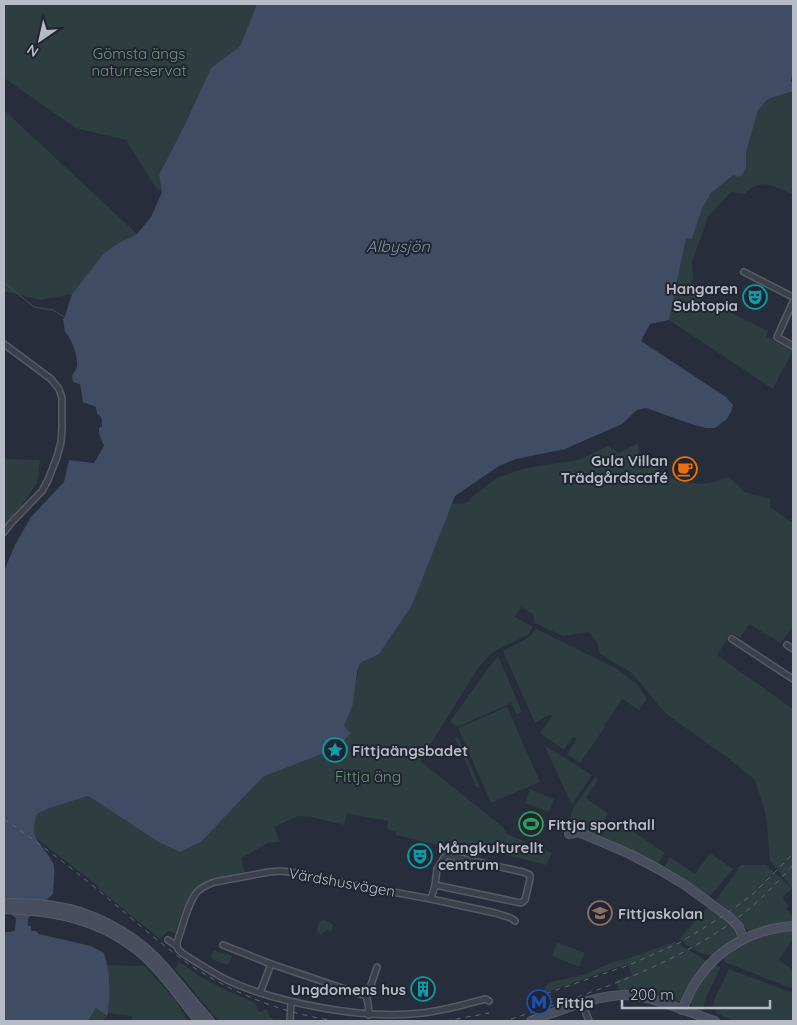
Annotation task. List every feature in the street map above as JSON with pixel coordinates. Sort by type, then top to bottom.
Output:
[{"type":"street","points":[[744,272],[793,297]]},
{"type":"street","points":[[793,302],[777,338],[793,346]]},
{"type":"street","points":[[4,344],[51,379],[57,386],[62,398],[62,428],[60,449],[46,485],[8,525],[4,532]]},
{"type":"street","points":[[732,639],[793,679]]},
{"type":"street","points":[[787,645],[793,649]]},
{"type":"street","points":[[569,834],[578,832],[619,849],[660,870],[685,885],[729,917],[739,927],[743,938]]},
{"type":"street","points":[[431,899],[437,870],[446,855],[530,875],[525,900],[521,903],[435,885]]},
{"type":"street","name":"Värdshusvägen","points":[[177,946],[192,900],[198,891],[215,882],[280,871],[431,899],[495,913],[515,921]]},
{"type":"street","points":[[4,903],[27,903],[54,909],[88,922],[122,939],[163,976],[199,1021]]},
{"type":"street","points":[[4,909],[72,910],[102,921],[141,944],[210,1021]]},
{"type":"street","points":[[682,1010],[697,980],[718,955],[743,938],[762,931],[783,926],[793,926]]},
{"type":"street","points":[[168,940],[177,946],[182,953],[224,978],[291,1003],[369,1015],[397,1015],[444,1010],[486,1000],[490,1001]]},
{"type":"street","points":[[223,946],[366,996]]},
{"type":"street","points":[[260,993],[271,964]]},
{"type":"street","points":[[369,1015],[366,996],[377,967]]},
{"type":"street","points":[[531,1021],[582,1003],[609,996],[628,995],[653,1000],[715,1021]]},
{"type":"street","points":[[290,1021],[291,1003]]},
{"type":"street","points":[[582,1003],[589,1021]]},
{"type":"green space","name":"Gömsta ängs naturreservat","points":[[4,4],[257,4],[240,46],[211,68],[159,175],[162,192],[156,188],[126,140],[76,128],[4,78]]},
{"type":"green space","points":[[793,92],[793,195],[774,186],[762,184],[756,185],[745,194],[731,192],[708,217],[692,262],[693,278],[689,289],[696,295],[768,331],[766,337],[793,350],[773,389],[669,320],[686,237],[692,238],[702,209],[711,193],[746,167],[746,153],[758,110],[768,99]]},
{"type":"green space","points":[[4,110],[137,234],[104,253],[72,294],[41,300],[4,291]]},
{"type":"green space","name":"Fittja äng","points":[[638,443],[639,462],[654,466],[675,480],[700,484],[729,477],[745,492],[770,499],[770,507],[793,523],[793,626],[781,643],[749,624],[740,638],[731,633],[717,655],[793,709],[793,889],[770,861],[765,812],[755,780],[732,761],[669,716],[630,672],[600,654],[597,643],[589,632],[563,636],[535,623],[533,614],[521,607],[515,617],[533,627],[528,635],[493,652],[480,665],[420,761],[503,827],[507,834],[552,853],[546,865],[461,844],[451,848],[396,835],[396,832],[387,829],[388,821],[347,813],[344,825],[312,817],[298,816],[274,827],[280,842],[268,843],[241,858],[245,874],[212,880],[197,887],[187,900],[175,933],[168,931],[160,939],[99,889],[99,887],[35,837],[33,824],[37,814],[88,796],[160,843],[180,852],[201,842],[263,777],[337,748],[351,733],[344,726],[360,663],[367,660],[412,605],[451,504],[466,503],[498,477],[526,468],[579,460],[608,446],[619,453]]},
{"type":"green space","points":[[4,459],[40,460],[37,483],[4,526]]},
{"type":"green space","points":[[536,629],[615,668],[637,684],[647,699],[639,710],[622,699],[580,763],[567,754],[577,738],[573,737],[564,750],[540,733],[552,716],[549,715],[535,723],[503,651],[529,637]]},
{"type":"green space","points":[[498,656],[522,712],[517,715],[511,703],[457,727],[450,722]]},
{"type":"green space","points":[[507,707],[540,782],[491,803],[458,728]]},
{"type":"green space","points":[[458,737],[480,787],[477,788],[455,738]]},
{"type":"green space","points":[[544,745],[592,775],[572,805]]},
{"type":"green space","points":[[595,777],[599,779],[586,798],[608,814],[594,835],[569,825],[573,808]]},
{"type":"green space","points":[[530,789],[554,799],[549,812],[525,803]]},
{"type":"green space","points":[[613,818],[665,853],[657,865],[602,838]]},
{"type":"green space","points":[[710,853],[733,869],[709,897],[664,869],[670,857],[695,874]]},
{"type":"green space","points":[[741,865],[766,865],[792,889],[783,897],[788,906],[786,909],[793,916],[793,921],[777,923],[755,930],[747,930],[740,921],[716,900]]},
{"type":"green space","points":[[710,905],[731,923],[738,936],[714,956],[695,950],[680,938]]},
{"type":"green space","points":[[322,920],[333,924],[331,932],[327,930],[321,935],[317,930]]},
{"type":"green space","points":[[793,930],[793,938],[779,960],[793,970],[793,985],[791,988],[727,963],[722,958],[753,939]]},
{"type":"green space","points":[[557,942],[585,953],[579,967],[552,956]]},
{"type":"green space","points":[[675,942],[707,961],[694,978],[681,1002],[629,991],[620,992],[616,981],[632,975],[627,964],[545,993],[543,991],[549,982],[583,975],[613,962]]},
{"type":"green space","points":[[214,950],[232,956],[228,965],[212,959]]},
{"type":"green space","points":[[179,962],[204,979],[255,1003],[259,1012],[267,1009],[269,1016],[276,1021],[219,1021],[175,969]]},
{"type":"green space","points":[[714,964],[720,967],[720,969],[705,999],[703,1013],[701,1013],[693,1007],[691,999]]},
{"type":"green space","points":[[107,965],[144,966],[177,1002],[187,1021],[132,1021],[132,1016],[108,1013],[110,984]]},
{"type":"green space","points":[[729,969],[793,992],[793,1021],[734,1021],[716,1013],[713,1004]]},
{"type":"green space","points":[[96,1008],[107,1016],[102,1021],[88,1021]]},
{"type":"water","name":"Albysjön","points":[[257,4],[793,4],[793,70],[791,81],[793,83],[793,92],[768,99],[758,110],[746,153],[746,167],[742,175],[737,177],[734,175],[711,193],[702,209],[692,239],[686,238],[669,320],[650,324],[641,341],[726,397],[733,405],[727,419],[715,428],[691,424],[646,408],[637,410],[622,424],[565,449],[516,459],[499,466],[455,496],[412,605],[379,654],[360,663],[353,704],[344,726],[351,733],[337,748],[263,777],[201,842],[180,852],[160,843],[88,796],[37,814],[34,823],[35,836],[54,866],[53,894],[28,918],[28,926],[31,926],[31,931],[36,931],[39,934],[91,946],[104,953],[109,983],[108,1013],[107,1016],[96,1008],[88,1021],[4,1021],[4,932],[15,930],[16,918],[4,903],[4,571],[15,545],[31,517],[64,482],[69,460],[94,463],[104,446],[99,434],[102,420],[97,414],[96,407],[83,402],[80,384],[73,382],[72,376],[77,366],[77,361],[72,342],[65,332],[63,319],[72,294],[104,253],[137,234],[151,217],[162,192],[159,175],[211,68],[240,46]]},
{"type":"waterway","points":[[4,283],[34,307],[53,310],[64,317]]},
{"type":"railway","points":[[4,819],[64,862],[161,943],[200,972],[237,992],[276,1007],[317,1018],[337,1021]]},
{"type":"railway","points":[[527,1000],[629,965],[679,943],[723,916],[753,894],[793,854]]},
{"type":"railway","points":[[511,1019],[623,980],[703,941],[746,912],[793,865]]},
{"type":"railway","points":[[446,1021],[489,1013]]},
{"type":"place","name":"Hangaren Subtopia","points":[[755,297]]},
{"type":"place","name":"Gula Villan Trädgårdscafé","points":[[685,469]]},
{"type":"place","name":"Fittjaängsbadet","points":[[335,750]]},
{"type":"place","name":"Fittja sporthall","points":[[531,824]]},
{"type":"place","name":"Mångkulturellt centrum","points":[[420,856]]},
{"type":"place","name":"Fittjaskolan","points":[[600,913]]},
{"type":"place","name":"Ungdomens hus","points":[[423,989]]},
{"type":"place","name":"Fittja","points":[[539,1002]]}]
